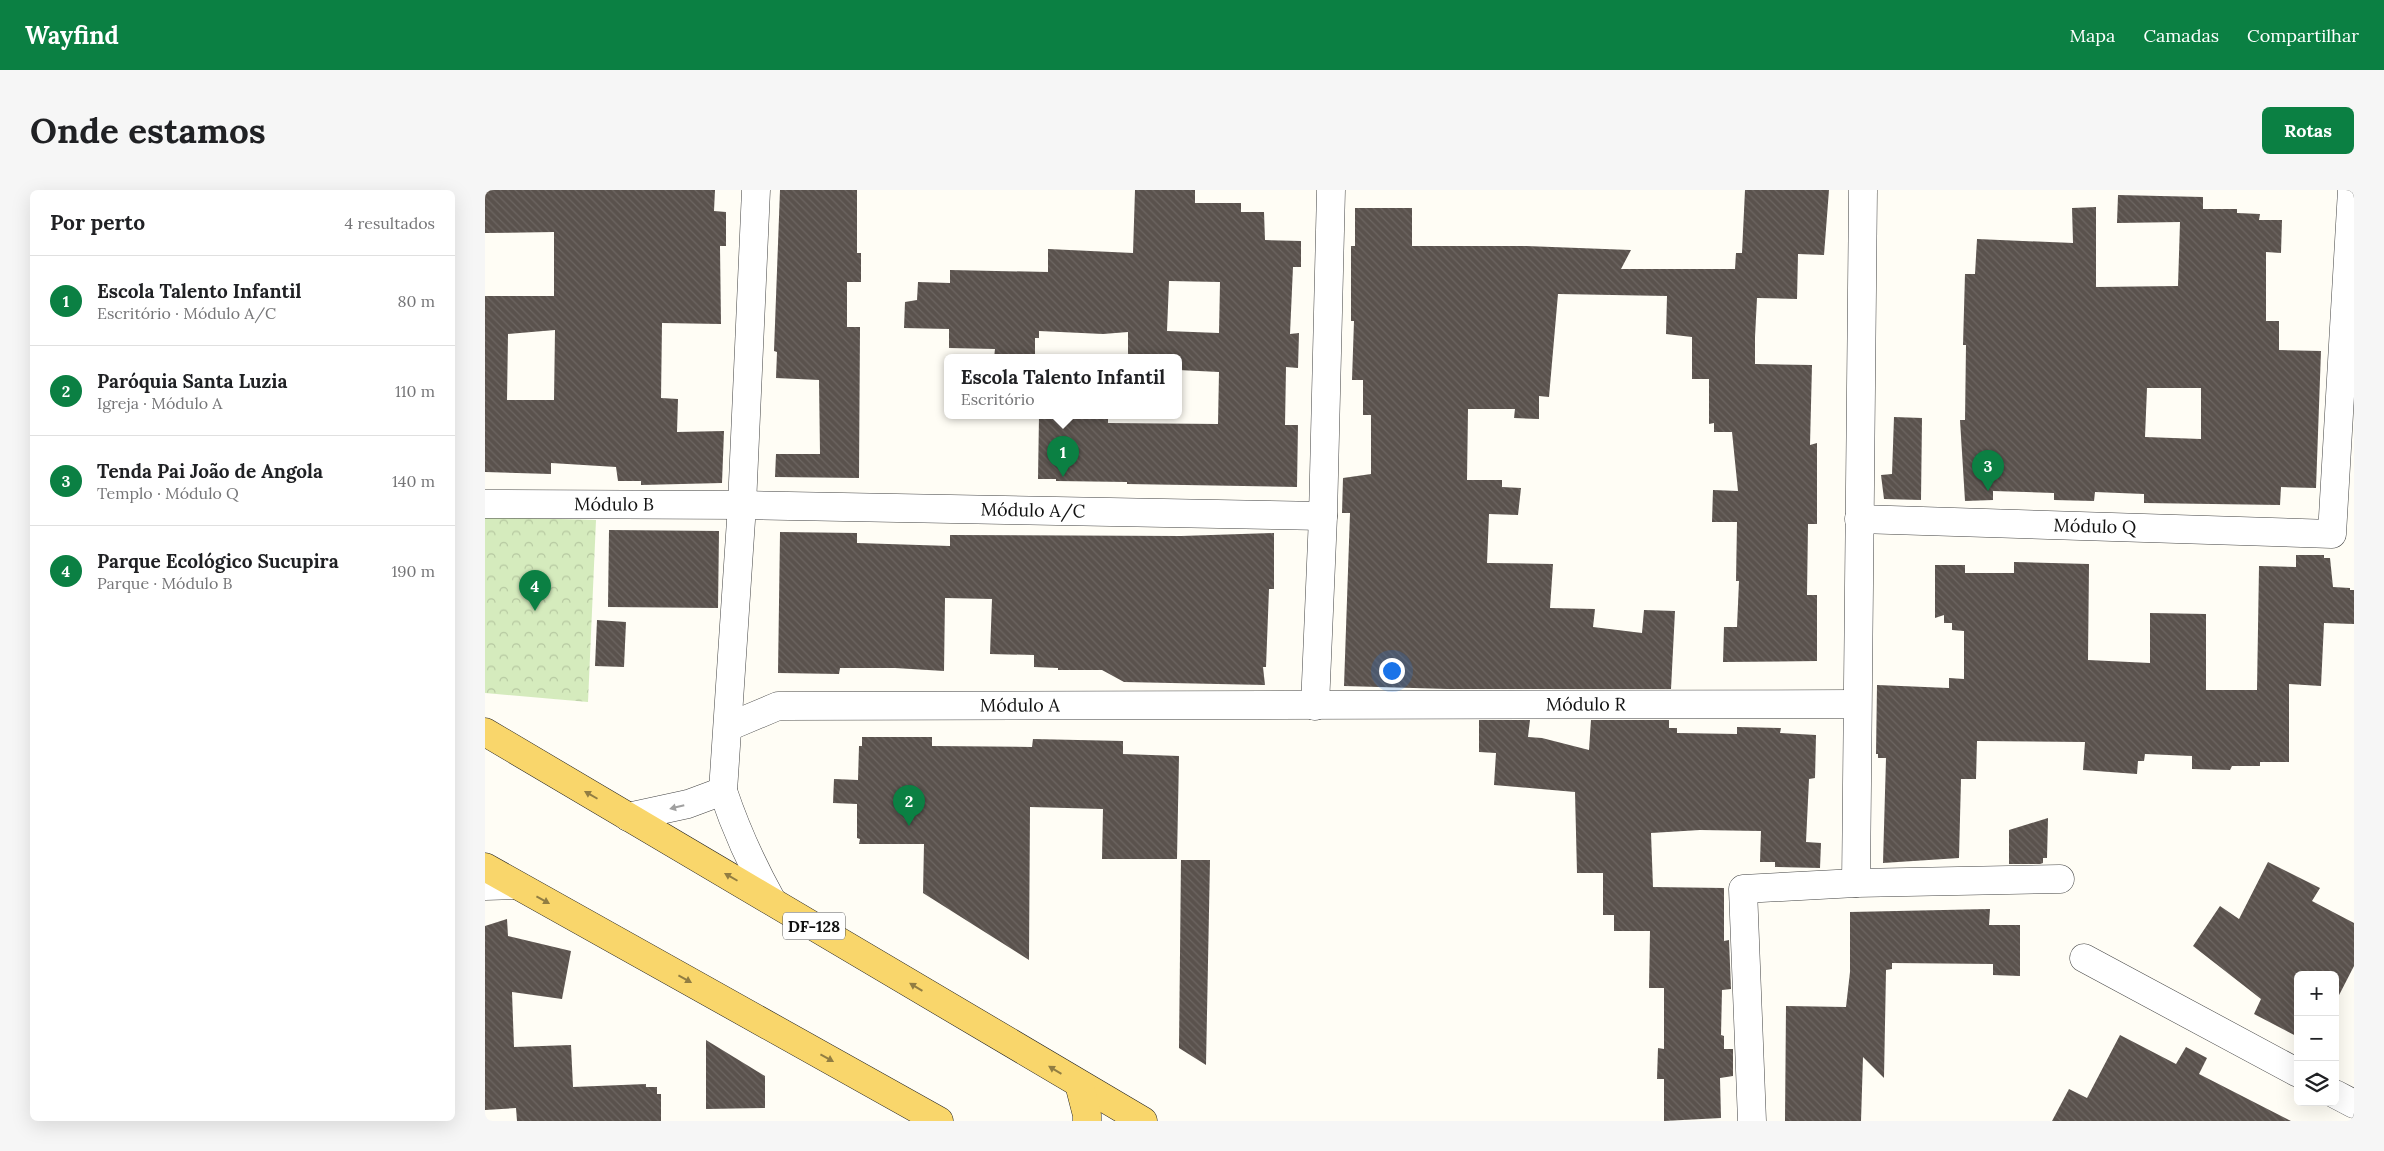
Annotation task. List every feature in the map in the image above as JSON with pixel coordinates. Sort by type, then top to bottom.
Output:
[{"type":"main road","name":"DF-128","points":[[485,732],[1143,1121]]},
{"type":"main road","points":[[485,868],[939,1121]]},
{"type":"main road","points":[[1079,1084],[1087,1121]]},
{"type":"street","points":[[756,190],[742,505],[723,791],[741,841],[772,901]]},
{"type":"street","points":[[1315,706],[1323,516],[1331,190]]},
{"type":"street","points":[[1856,883],[1863,190]]},
{"type":"street","name":"Módulo Q","points":[[1859,519],[2332,534],[2351,190]]},
{"type":"street","name":"Módulo B","points":[[485,504],[742,505]]},
{"type":"street","name":"Módulo A/C","points":[[742,505],[1323,516]]},
{"type":"street","name":"Módulo R","points":[[1315,706],[1857,704]]},
{"type":"street","name":"Módulo A","points":[[728,727],[778,706],[1315,706]]},
{"type":"street","points":[[628,817],[688,804],[723,791]]},
{"type":"street","points":[[1752,1121],[1743,890],[1856,883],[2060,879]]},
{"type":"street","points":[[485,886],[515,885]]},
{"type":"street","points":[[2084,958],[2294,1072]]},
{"type":"street","points":[[2339,1096],[2354,1104]]},
{"type":"green space","points":[[485,517],[596,520],[588,702],[485,693]]},
{"type":"building","points":[[485,190],[715,190],[714,211],[726,212],[726,246],[720,246],[721,324],[662,323],[661,398],[678,399],[677,432],[724,431],[722,483],[641,485],[641,481],[618,481],[616,467],[551,463],[551,474],[485,472],[485,296],[554,296],[554,232],[485,233]],"holes":[[[555,330],[554,400],[507,400],[508,334]]]},
{"type":"building","points":[[780,190],[857,190],[857,253],[861,253],[861,282],[847,282],[847,327],[860,327],[859,478],[775,477],[776,454],[820,454],[819,380],[776,378],[777,352],[774,351]]},
{"type":"building","points":[[1135,190],[1195,190],[1195,203],[1241,203],[1241,212],[1264,212],[1265,240],[1301,241],[1301,267],[1293,267],[1290,334],[1299,333],[1298,368],[1286,367],[1285,425],[1298,425],[1297,487],[1127,484],[1127,482],[1038,479],[1039,419],[1108,419],[1108,423],[1218,424],[1219,372],[1182,370],[1182,354],[1128,354],[1128,332],[1103,334],[1039,331],[1039,338],[1035,338],[1035,354],[994,354],[995,349],[949,348],[949,329],[904,328],[905,302],[917,300],[918,282],[950,283],[950,270],[1048,272],[1048,249],[1133,253]],"holes":[[[1169,281],[1220,282],[1219,333],[1167,331]]]},
{"type":"building","points":[[1745,190],[1829,190],[1824,255],[1798,254],[1797,299],[1757,298],[1755,337],[1755,364],[1812,365],[1810,445],[1817,443],[1817,524],[1808,524],[1807,595],[1817,595],[1817,661],[1723,662],[1724,627],[1737,627],[1739,581],[1736,581],[1737,522],[1712,522],[1713,490],[1738,491],[1732,432],[1714,432],[1714,423],[1709,424],[1709,379],[1692,379],[1692,337],[1666,334],[1667,296],[1558,294],[1549,397],[1539,396],[1539,419],[1514,418],[1515,409],[1468,409],[1467,480],[1502,480],[1502,487],[1521,488],[1518,515],[1489,514],[1487,563],[1553,564],[1550,608],[1595,609],[1593,627],[1642,633],[1644,610],[1675,611],[1671,689],[1448,689],[1344,686],[1350,513],[1342,513],[1343,478],[1371,474],[1371,415],[1363,415],[1363,380],[1352,380],[1354,321],[1351,321],[1351,246],[1355,246],[1355,208],[1412,208],[1412,246],[1526,246],[1631,250],[1621,269],[1735,269],[1736,253],[1742,253]]},
{"type":"building","points":[[2118,195],[2203,197],[2203,209],[2237,209],[2237,213],[2260,214],[2259,220],[2282,220],[2281,253],[2266,252],[2266,321],[2279,321],[2279,350],[2321,351],[2316,488],[2281,487],[2280,505],[2144,503],[2144,494],[2095,492],[2094,501],[2054,500],[2054,493],[1993,491],[1993,500],[1965,501],[1960,420],[1965,420],[1966,345],[1963,345],[1965,274],[1975,274],[1977,239],[2073,243],[2072,208],[2096,207],[2096,287],[2178,286],[2180,222],[2117,223]],"holes":[[[2147,388],[2201,388],[2201,439],[2145,437]]]},
{"type":"building","points":[[1894,417],[1922,418],[1921,500],[1884,499],[1881,475],[1892,474]]},
{"type":"building","points":[[609,530],[719,531],[718,608],[608,607]]},
{"type":"building","points":[[780,532],[857,533],[857,543],[950,546],[950,535],[1181,536],[1274,533],[1274,589],[1269,589],[1266,667],[1263,667],[1265,685],[1124,682],[1102,670],[1058,670],[1058,668],[1034,667],[1034,655],[990,654],[992,599],[945,598],[944,671],[895,668],[840,668],[839,674],[778,673]]},
{"type":"building","points":[[2296,555],[2324,555],[2324,558],[2330,558],[2333,587],[2354,590],[2354,624],[2324,623],[2321,686],[2289,684],[2289,762],[2260,762],[2260,766],[2232,766],[2230,770],[2192,769],[2192,756],[2145,754],[2144,761],[2138,761],[2137,774],[2083,770],[2085,742],[1977,741],[1976,779],[1961,779],[1959,858],[1883,863],[1886,758],[1878,758],[1878,754],[1876,754],[1877,685],[1949,688],[1949,678],[1964,679],[1964,631],[1952,630],[1952,623],[1944,623],[1944,615],[1935,618],[1935,565],[1965,565],[1965,573],[2014,573],[2014,562],[2089,564],[2088,660],[2150,663],[2150,613],[2206,614],[2206,690],[2257,690],[2259,566],[2296,567]]},
{"type":"building","points":[[597,620],[626,622],[624,667],[595,666]]},
{"type":"building","points":[[1479,720],[1530,720],[1528,737],[1542,738],[1589,750],[1591,720],[1669,720],[1669,728],[1677,728],[1677,733],[1737,734],[1737,727],[1781,728],[1780,733],[1816,735],[1815,778],[1809,779],[1806,842],[1821,843],[1820,868],[1775,867],[1775,862],[1760,862],[1761,831],[1700,830],[1651,833],[1653,887],[1724,888],[1724,941],[1729,940],[1731,989],[1722,990],[1721,1035],[1724,1036],[1724,1049],[1733,1049],[1733,1076],[1720,1078],[1721,1118],[1664,1121],[1664,1079],[1657,1079],[1658,1048],[1664,1049],[1664,988],[1649,988],[1650,931],[1614,931],[1614,915],[1603,915],[1603,873],[1577,873],[1575,792],[1494,785],[1496,753],[1479,752]]},
{"type":"building","points":[[862,737],[932,737],[932,746],[1032,747],[1033,739],[1123,741],[1123,754],[1179,756],[1177,859],[1102,859],[1103,809],[1030,807],[1029,960],[923,893],[924,844],[859,844],[860,839],[857,838],[857,804],[833,803],[834,779],[858,780],[859,746],[862,746]]},
{"type":"building","points":[[2048,818],[2047,858],[2043,858],[2043,863],[2009,864],[2009,830]]},
{"type":"building","points":[[1181,860],[1210,860],[1206,1065],[1179,1048]]},
{"type":"building","points":[[2268,862],[2320,888],[2312,901],[2354,923],[2354,966],[2339,995],[2339,971],[2294,971],[2294,1035],[2254,1014],[2261,999],[2193,946],[2220,906],[2239,919]]},
{"type":"building","points":[[1990,909],[1989,925],[2020,925],[2020,976],[1993,975],[1993,964],[1892,963],[1892,969],[1886,970],[1884,1078],[1863,1057],[1861,1121],[1785,1121],[1786,1006],[1846,1007],[1850,972],[1850,912]]},
{"type":"building","points":[[507,919],[508,936],[571,951],[562,999],[512,992],[514,1047],[571,1045],[573,1087],[646,1084],[646,1087],[657,1087],[657,1094],[661,1094],[661,1121],[517,1121],[516,1108],[485,1110],[485,926]]},
{"type":"building","points":[[2120,1035],[2176,1064],[2186,1047],[2207,1058],[2199,1074],[2291,1121],[2052,1121],[2069,1089],[2087,1098]]},
{"type":"building","points":[[706,1040],[765,1076],[765,1108],[706,1109]]},
{"type":"place","name":"Escola Talento Infantil","points":[[1063,477]]},
{"type":"place","name":"Tenda Pai João de Angola","points":[[1988,491]]},
{"type":"place","name":"Parque Ecológico Sucupira","points":[[535,611]]},
{"type":"place","name":"Paróquia Santa Luzia","points":[[909,826]]}]
